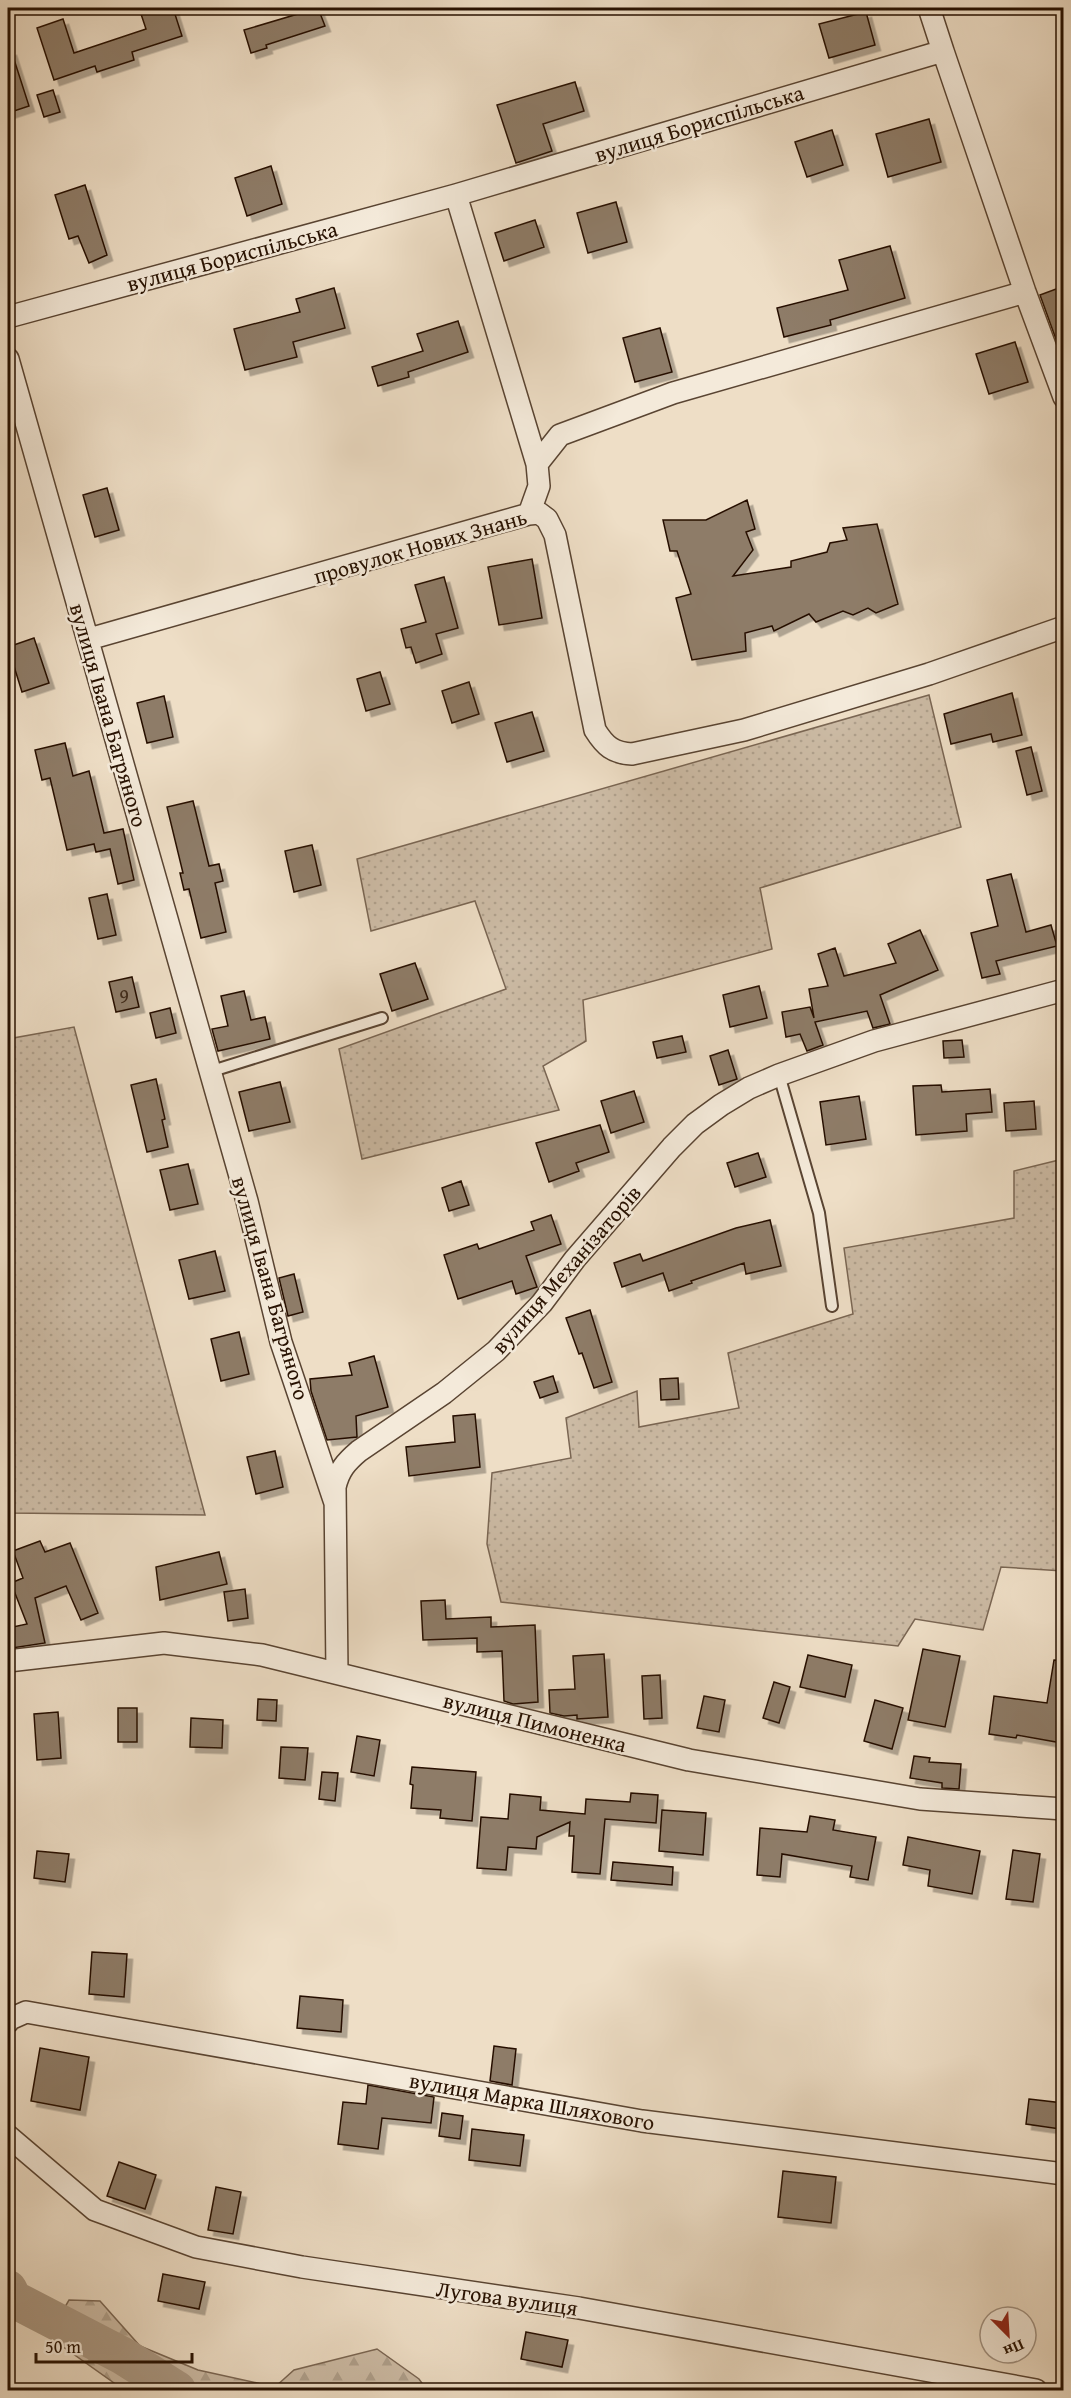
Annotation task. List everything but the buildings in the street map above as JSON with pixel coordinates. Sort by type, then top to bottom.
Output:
[{"type":"street","points":[[929,8],[1024,292],[1064,397]]},
{"type":"street","name":"вулиця Бориспільська","points":[[8,317],[456,195],[943,51]]},
{"type":"street","points":[[456,195],[537,464],[539,486],[529,514]]},
{"type":"street","points":[[537,464],[560,435],[673,393],[1024,292]]},
{"type":"street","name":"вулиця Івана Багряного","points":[[8,358],[247,1201],[281,1342],[335,1503]]},
{"type":"street","name":"провулок Нових Знань","points":[[89,639],[539,513],[547,519],[555,535],[595,730],[603,743],[618,753],[633,754],[744,730],[929,674],[1064,627]]},
{"type":"street","name":"вулиця Механізаторів","points":[[337,1673],[335,1487],[338,1474],[345,1463],[471,1373],[520,1328],[595,1236],[695,1124],[740,1094],[779,1075],[874,1041],[1064,990]]},
{"type":"street","points":[[320,1454],[327,1461],[335,1462],[359,1451]]},
{"type":"street","name":"вулиця Пимоненка","points":[[8,1661],[164,1643],[262,1655],[689,1760],[920,1799],[1064,1809]]},
{"type":"street","name":"вулиця Марка Шляхового","points":[[8,2022],[26,2012],[642,2121],[1064,2174]]},
{"type":"street","name":"Лугова вулиця","points":[[8,2136],[94,2210],[196,2247],[302,2267],[579,2308],[1036,2391]]},
{"type":"lane","points":[[209,1072],[382,1018]]},
{"type":"lane","points":[[779,1075],[819,1213],[832,1306]]},
{"type":"green space","points":[[929,695],[961,827],[760,888],[772,949],[583,1000],[586,1041],[543,1066],[559,1110],[362,1159],[339,1049],[506,989],[475,901],[371,931],[357,859]]},
{"type":"green space","points":[[74,1027],[205,1515],[8,1513],[8,1039]]},
{"type":"green space","points":[[1063,1159],[1063,1571],[1001,1567],[983,1630],[915,1619],[898,1646],[501,1602],[487,1544],[492,1473],[571,1458],[566,1418],[637,1391],[639,1427],[739,1408],[728,1353],[853,1314],[844,1248],[1014,1218],[1014,1171]]},
{"type":"green space","points":[[69,2300],[100,2301],[140,2346],[198,2370],[275,2387],[294,2370],[377,2349],[419,2379],[427,2390],[124,2390],[48,2336]]},
{"type":"waterway","points":[[8,2289],[13,2299],[123,2356],[177,2390]]}]
